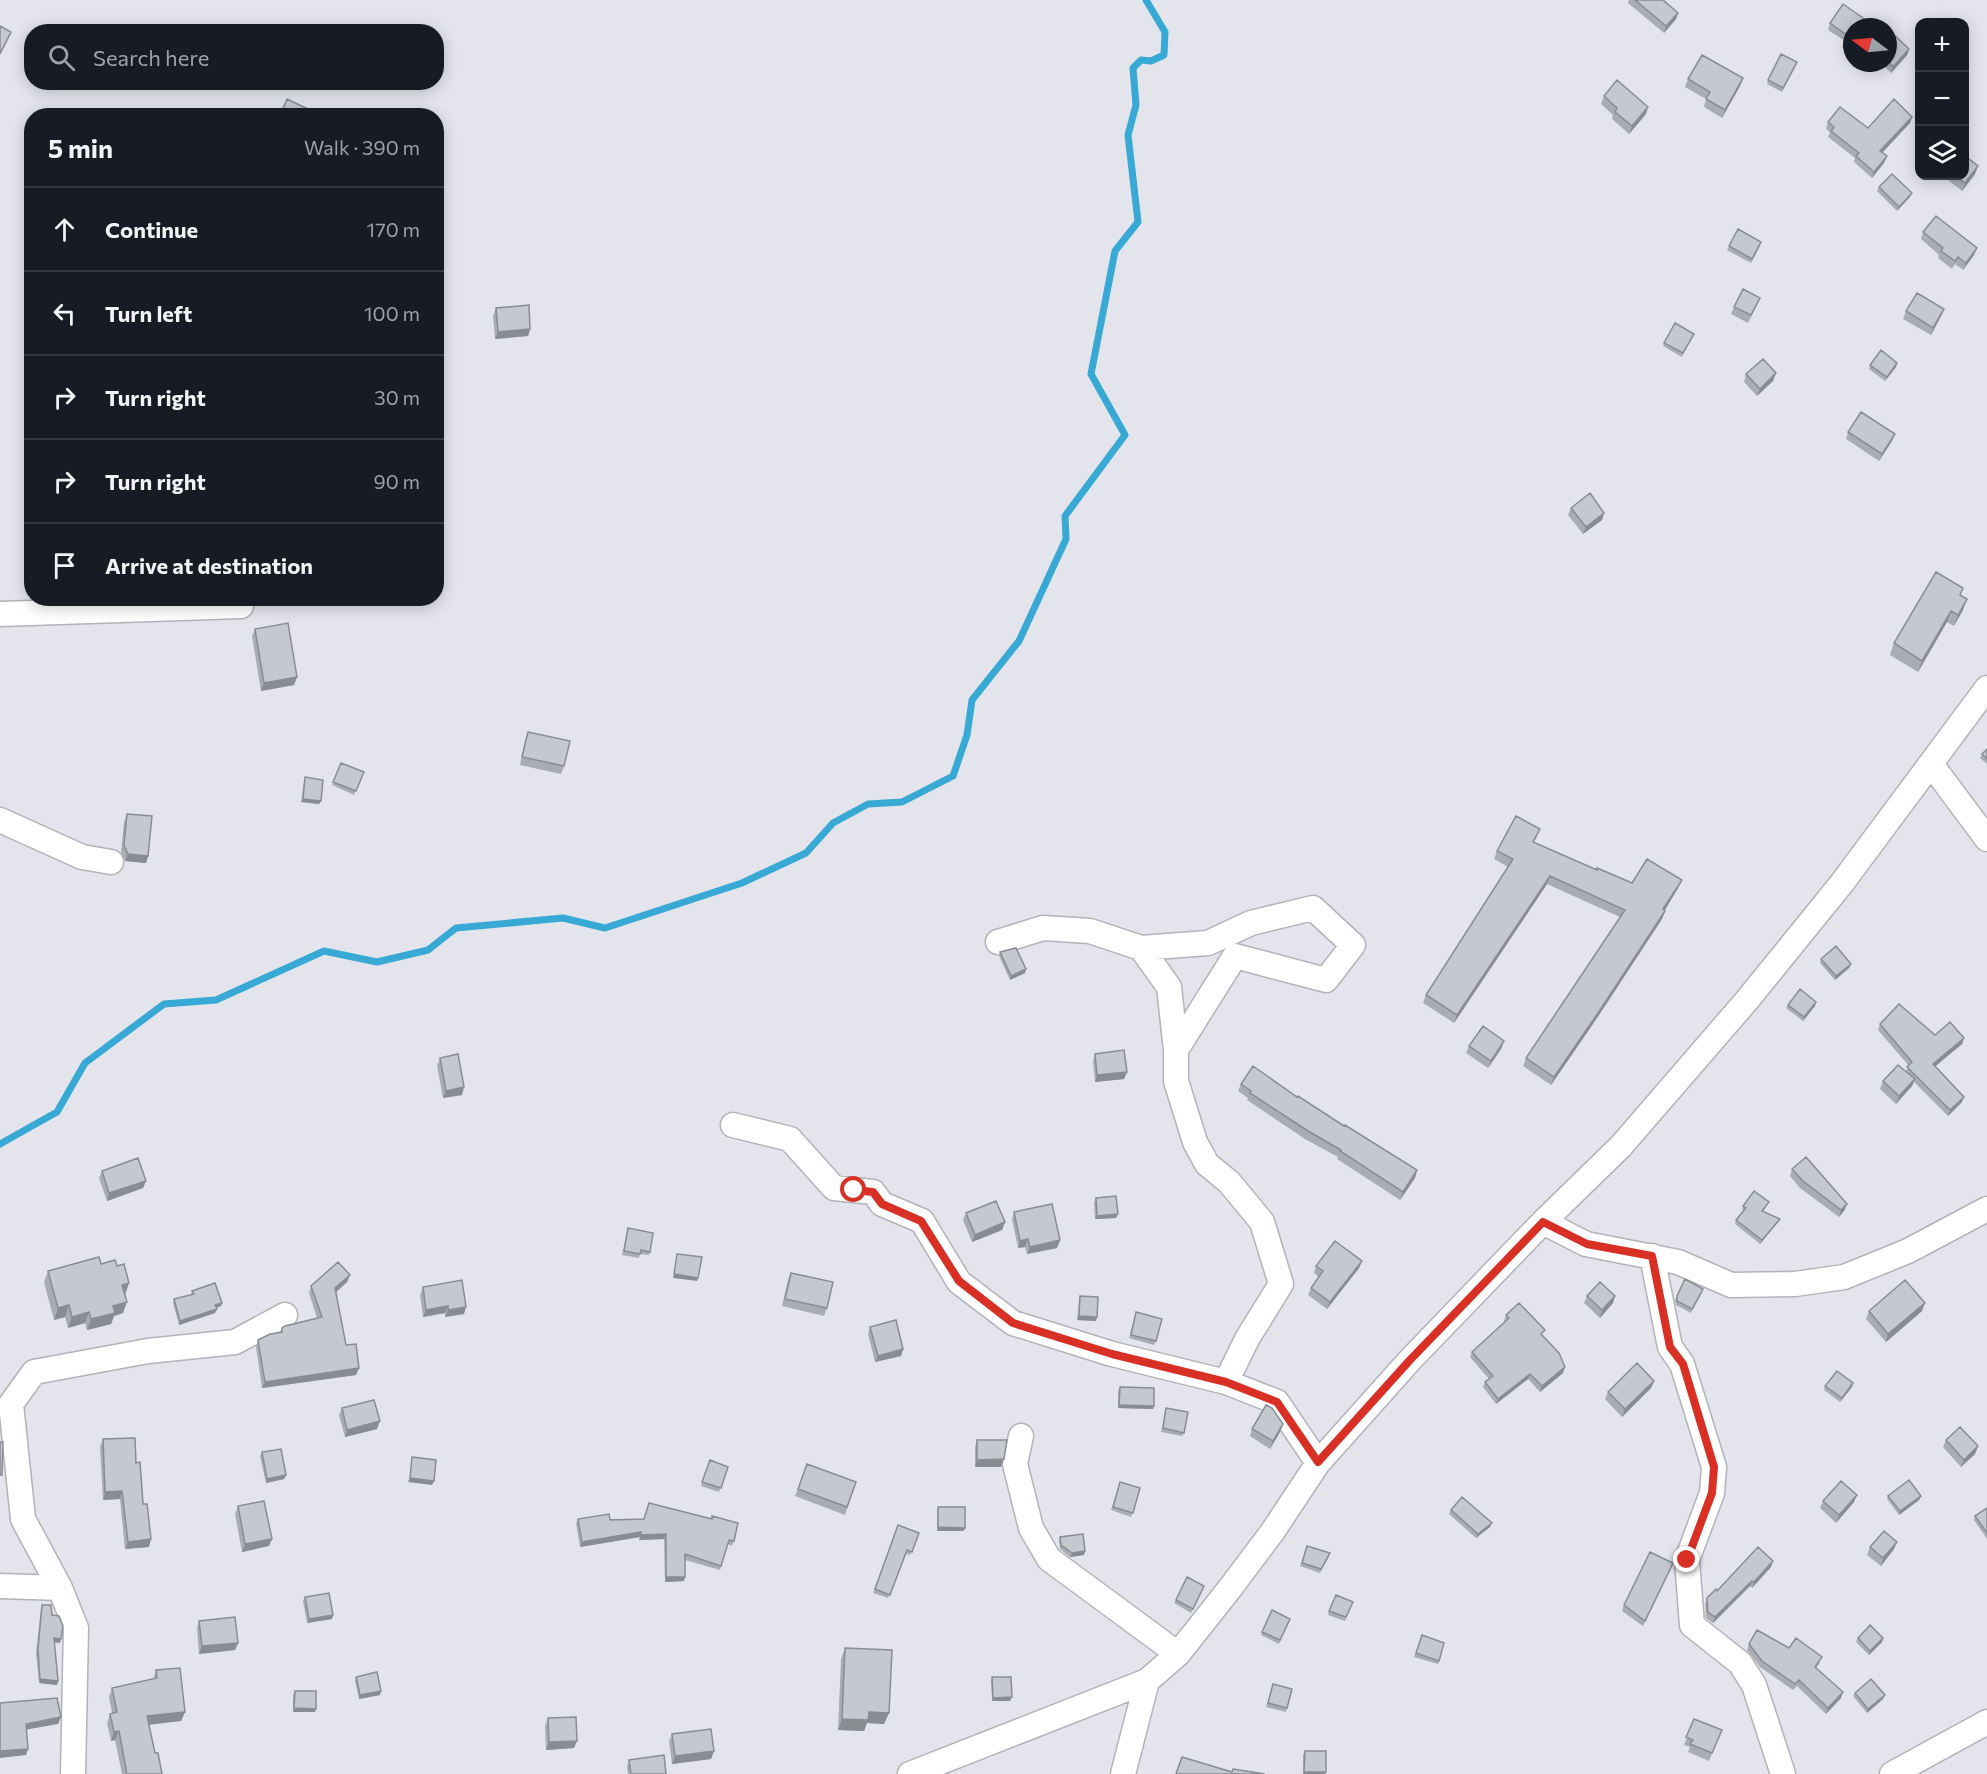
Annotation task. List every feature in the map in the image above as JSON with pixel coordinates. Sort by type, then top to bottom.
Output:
[{"type":"street","points":[[0,614],[241,606]]},
{"type":"street","points":[[910,1774],[1146,1681],[1178,1654],[1273,1531],[1318,1462],[1410,1360],[1543,1222],[1621,1146],[1748,999],[1842,883],[1987,688]]},
{"type":"street","points":[[1930,764],[1987,839]]},
{"type":"street","points":[[0,820],[82,857],[111,862]]},
{"type":"street","points":[[998,942],[1043,928],[1090,931],[1141,948],[1208,944],[1251,923],[1313,908],[1353,945],[1326,980],[1235,956]]},
{"type":"street","points":[[1176,1050],[1235,956],[1251,923]]},
{"type":"street","points":[[1141,948],[1169,987],[1176,1050],[1176,1081],[1195,1142],[1207,1164],[1229,1182],[1263,1222],[1281,1284],[1247,1339],[1226,1382]]},
{"type":"street","points":[[733,1125],[790,1139],[834,1188],[873,1192],[882,1204],[921,1221],[959,1281],[1013,1323],[1112,1354],[1226,1382],[1277,1402],[1318,1462]]},
{"type":"street","points":[[1543,1222],[1587,1244],[1678,1262],[1731,1285],[1795,1284],[1844,1277],[1908,1251],[1987,1209]]},
{"type":"street","points":[[1652,1256],[1670,1347],[1683,1364],[1714,1467],[1712,1493],[1687,1560],[1692,1625],[1740,1662],[1754,1685],[1784,1774]]},
{"type":"street","points":[[73,1774],[76,1628],[60,1588],[23,1519],[11,1404],[34,1372],[148,1351],[235,1342],[285,1315]]},
{"type":"street","points":[[1020,1436],[1015,1464],[1031,1528],[1048,1559],[1178,1654]]},
{"type":"street","points":[[0,1586],[60,1588]]},
{"type":"street","points":[[1123,1774],[1146,1681]]},
{"type":"street","points":[[1892,1774],[1987,1722]]},
{"type":"building","points":[[1635,0],[1663,0],[1678,13],[1666,26]]},
{"type":"building","points":[[1843,4],[1863,18],[1843,18],[1843,32],[1830,23]]},
{"type":"building","points":[[0,26],[11,32],[0,54]]},
{"type":"building","points":[[1897,38],[1909,49],[1897,62]]},
{"type":"building","points":[[1781,54],[1797,62],[1783,88],[1768,80]]},
{"type":"building","points":[[1702,55],[1743,78],[1725,110],[1706,99],[1710,92],[1688,79]]},
{"type":"building","points":[[1617,80],[1648,107],[1632,126],[1615,112],[1617,108],[1604,96]]},
{"type":"building","points":[[287,99],[306,108],[283,108]]},
{"type":"building","points":[[1894,99],[1912,117],[1880,151],[1887,156],[1874,172],[1856,156],[1859,153],[1831,131],[1834,127],[1828,122],[1840,107],[1868,128]]},
{"type":"building","points":[[1969,159],[1978,166],[1969,178]]},
{"type":"building","points":[[1892,174],[1912,193],[1899,207],[1879,187]]},
{"type":"building","points":[[1936,216],[1977,248],[1966,263],[1958,257],[1955,261],[1941,251],[1943,248],[1923,232]]},
{"type":"building","points":[[1738,229],[1761,242],[1752,259],[1729,246]]},
{"type":"building","points":[[1743,289],[1760,298],[1751,315],[1734,307]]},
{"type":"building","points":[[1917,293],[1944,309],[1933,328],[1906,311]]},
{"type":"building","points":[[529,305],[530,329],[498,332],[496,308]]},
{"type":"building","points":[[1675,323],[1694,334],[1683,353],[1664,343]]},
{"type":"building","points":[[1881,350],[1897,363],[1887,377],[1870,365]]},
{"type":"building","points":[[1763,359],[1776,373],[1760,389],[1746,374]]},
{"type":"building","points":[[1861,412],[1895,434],[1882,454],[1848,432]]},
{"type":"building","points":[[1590,493],[1604,513],[1586,527],[1571,508]]},
{"type":"building","points":[[1936,572],[1963,588],[1960,595],[1967,599],[1958,615],[1951,611],[1922,661],[1894,643]]},
{"type":"building","points":[[288,623],[297,677],[264,683],[255,629]]},
{"type":"building","points":[[528,732],[570,741],[564,766],[522,757]]},
{"type":"building","points":[[1987,749],[1987,759],[1982,754]]},
{"type":"building","points":[[341,763],[364,772],[356,791],[333,782]]},
{"type":"building","points":[[305,777],[323,780],[321,801],[303,799]]},
{"type":"building","points":[[127,814],[152,816],[148,856],[128,854],[124,845]]},
{"type":"building","points":[[1516,816],[1540,829],[1533,842],[1597,870],[1597,868],[1632,883],[1647,859],[1682,880],[1663,909],[1665,911],[1554,1077],[1526,1058],[1625,910],[1550,876],[1457,1015],[1426,995],[1513,859],[1497,851]]},
{"type":"building","points":[[1836,946],[1851,964],[1836,976],[1821,959]]},
{"type":"building","points":[[1016,948],[1026,969],[1011,976],[1000,952]]},
{"type":"building","points":[[1800,989],[1816,1002],[1804,1017],[1788,1005]]},
{"type":"building","points":[[1899,1004],[1935,1035],[1950,1022],[1964,1038],[1933,1064],[1964,1097],[1950,1110],[1907,1067],[1912,1062],[1880,1024]]},
{"type":"building","points":[[1483,1026],[1504,1041],[1491,1061],[1469,1046]]},
{"type":"building","points":[[1124,1050],[1127,1072],[1097,1075],[1095,1054]]},
{"type":"building","points":[[458,1054],[464,1087],[446,1091],[440,1058]]},
{"type":"building","points":[[1898,1065],[1915,1079],[1899,1096],[1883,1081]]},
{"type":"building","points":[[1253,1066],[1297,1097],[1417,1170],[1403,1192],[1250,1093],[1251,1091],[1241,1084]]},
{"type":"building","points":[[1806,1157],[1847,1204],[1841,1210],[1803,1181],[1792,1169]]},
{"type":"building","points":[[138,1158],[146,1181],[109,1193],[102,1171]]},
{"type":"building","points":[[1754,1191],[1769,1202],[1762,1211],[1780,1219],[1762,1240],[1736,1220],[1746,1208],[1743,1206]]},
{"type":"building","points":[[1116,1196],[1118,1214],[1097,1216],[1096,1198]]},
{"type":"building","points":[[996,1201],[1005,1222],[975,1235],[966,1213]]},
{"type":"building","points":[[1052,1204],[1060,1240],[1030,1247],[1028,1239],[1020,1241],[1014,1212]]},
{"type":"building","points":[[628,1228],[653,1233],[650,1252],[641,1250],[640,1254],[624,1251]]},
{"type":"building","points":[[1335,1241],[1362,1261],[1330,1302],[1311,1288],[1323,1271],[1316,1266]]},
{"type":"building","points":[[677,1254],[702,1257],[698,1278],[674,1274]]},
{"type":"building","points":[[99,1257],[101,1264],[115,1260],[117,1266],[124,1264],[129,1283],[122,1285],[127,1302],[113,1306],[115,1313],[91,1319],[89,1312],[72,1317],[69,1305],[58,1308],[48,1271]]},
{"type":"building","points":[[338,1262],[350,1275],[335,1288],[346,1345],[356,1344],[359,1368],[265,1382],[258,1340],[270,1334],[282,1332],[285,1326],[322,1317],[311,1286]]},
{"type":"building","points":[[791,1273],[833,1282],[827,1308],[785,1299]]},
{"type":"building","points":[[1685,1279],[1703,1289],[1692,1309],[1677,1301]]},
{"type":"building","points":[[462,1280],[466,1307],[448,1310],[448,1306],[426,1310],[423,1287]]},
{"type":"building","points":[[1905,1280],[1925,1303],[1888,1334],[1869,1311]]},
{"type":"building","points":[[1600,1282],[1615,1296],[1602,1310],[1587,1296]]},
{"type":"building","points":[[215,1283],[222,1303],[215,1305],[217,1309],[180,1321],[174,1299],[194,1294],[192,1291]]},
{"type":"building","points":[[1080,1296],[1098,1297],[1097,1317],[1079,1316]]},
{"type":"building","points":[[1519,1303],[1545,1330],[1541,1334],[1559,1353],[1565,1367],[1542,1386],[1530,1374],[1498,1399],[1485,1382],[1493,1376],[1472,1352],[1509,1318],[1506,1315]]},
{"type":"building","points":[[1136,1312],[1162,1319],[1156,1341],[1131,1335]]},
{"type":"building","points":[[896,1320],[903,1349],[878,1356],[870,1327]]},
{"type":"building","points":[[1637,1363],[1654,1381],[1625,1409],[1608,1392]]},
{"type":"building","points":[[1837,1371],[1853,1383],[1842,1398],[1825,1386]]},
{"type":"building","points":[[1120,1387],[1154,1388],[1154,1406],[1119,1405]]},
{"type":"building","points":[[374,1400],[380,1421],[347,1430],[342,1408]]},
{"type":"building","points":[[1266,1405],[1272,1408],[1283,1424],[1273,1441],[1252,1429]]},
{"type":"building","points":[[1166,1408],[1188,1412],[1184,1433],[1163,1428]]},
{"type":"building","points":[[1960,1427],[1978,1446],[1964,1460],[1946,1440]]},
{"type":"building","points":[[135,1438],[136,1463],[140,1462],[143,1504],[147,1504],[151,1539],[128,1542],[122,1491],[105,1492],[103,1439]]},
{"type":"building","points":[[977,1440],[1007,1440],[1004,1459],[977,1460]]},
{"type":"building","points":[[0,1442],[3,1442],[2,1475],[0,1475]]},
{"type":"building","points":[[281,1449],[286,1475],[267,1479],[262,1452]]},
{"type":"building","points":[[412,1457],[436,1460],[434,1481],[410,1478]]},
{"type":"building","points":[[710,1460],[728,1467],[721,1488],[702,1482]]},
{"type":"building","points":[[807,1464],[856,1482],[847,1507],[798,1489]]},
{"type":"building","points":[[1909,1480],[1921,1496],[1900,1511],[1888,1496]]},
{"type":"building","points":[[1841,1481],[1857,1495],[1839,1515],[1823,1501]]},
{"type":"building","points":[[1120,1482],[1140,1488],[1133,1513],[1113,1507]]},
{"type":"building","points":[[1462,1497],[1492,1523],[1478,1534],[1451,1510]]},
{"type":"building","points":[[264,1501],[272,1539],[245,1544],[238,1506]]},
{"type":"building","points":[[649,1503],[738,1523],[734,1541],[729,1540],[721,1566],[685,1554],[685,1577],[666,1577],[666,1534],[641,1535],[641,1532],[582,1542],[578,1519],[609,1514],[610,1520],[644,1519]]},
{"type":"building","points":[[938,1507],[965,1507],[965,1528],[938,1527]]},
{"type":"building","points":[[1987,1508],[1987,1533],[1975,1516]]},
{"type":"building","points":[[898,1525],[919,1533],[912,1552],[907,1550],[890,1595],[875,1589]]},
{"type":"building","points":[[1884,1531],[1897,1542],[1883,1558],[1870,1547]]},
{"type":"building","points":[[1083,1534],[1085,1551],[1072,1553],[1061,1545],[1060,1537]]},
{"type":"building","points":[[1307,1546],[1330,1553],[1321,1569],[1302,1563]]},
{"type":"building","points":[[1758,1547],[1773,1561],[1754,1582],[1752,1581],[1715,1617],[1708,1612],[1707,1598],[1716,1589],[1717,1591]]},
{"type":"building","points":[[1650,1552],[1673,1563],[1645,1621],[1624,1605]]},
{"type":"building","points":[[1187,1577],[1204,1586],[1193,1609],[1176,1600]]},
{"type":"building","points":[[329,1593],[333,1615],[309,1619],[305,1597]]},
{"type":"building","points":[[1336,1595],[1353,1602],[1346,1617],[1329,1611]]},
{"type":"building","points":[[42,1605],[51,1605],[52,1615],[59,1616],[63,1626],[61,1639],[54,1638],[58,1681],[40,1679],[38,1649]]},
{"type":"building","points":[[1272,1610],[1290,1619],[1280,1640],[1262,1632]]},
{"type":"building","points":[[235,1617],[238,1643],[202,1646],[199,1621]]},
{"type":"building","points":[[1870,1625],[1883,1638],[1870,1651],[1858,1638]]},
{"type":"building","points":[[1757,1630],[1789,1648],[1796,1638],[1822,1657],[1815,1667],[1843,1692],[1828,1708],[1799,1680],[1795,1684],[1762,1661],[1749,1644]]},
{"type":"building","points":[[1422,1635],[1444,1643],[1439,1661],[1416,1653]]},
{"type":"building","points":[[845,1648],[892,1650],[889,1713],[869,1712],[868,1720],[842,1719]]},
{"type":"building","points":[[180,1668],[185,1712],[147,1716],[162,1774],[127,1774],[119,1731],[114,1732],[110,1714],[117,1712],[112,1688],[157,1678],[156,1670]]},
{"type":"building","points":[[377,1672],[381,1691],[360,1695],[356,1677]]},
{"type":"building","points":[[992,1677],[1011,1677],[1012,1697],[993,1698]]},
{"type":"building","points":[[1871,1679],[1885,1695],[1868,1709],[1855,1693]]},
{"type":"building","points":[[1273,1684],[1292,1689],[1287,1708],[1268,1703]]},
{"type":"building","points":[[295,1691],[316,1691],[316,1709],[294,1708]]},
{"type":"building","points":[[57,1698],[61,1717],[26,1724],[28,1749],[0,1751],[0,1703]]},
{"type":"building","points":[[576,1717],[577,1741],[549,1742],[548,1718]]},
{"type":"building","points":[[1694,1719],[1722,1730],[1712,1753],[1690,1744],[1693,1740],[1686,1737]]},
{"type":"building","points":[[711,1729],[714,1751],[675,1756],[672,1734]]},
{"type":"building","points":[[1305,1751],[1326,1751],[1326,1772],[1304,1772]]},
{"type":"building","points":[[664,1755],[666,1774],[631,1774],[629,1760]]},
{"type":"building","points":[[1182,1757],[1232,1772],[1233,1769],[1265,1774],[1176,1774]]},
{"type":"waterway","points":[[0,1144],[57,1112],[85,1063],[164,1004],[216,1000],[324,951],[377,962],[428,950],[456,928],[563,918],[605,928],[742,883],[806,853],[833,823],[868,804],[902,802],[953,776],[967,735],[972,700],[1019,641],[1066,539],[1065,516],[1125,435],[1091,374],[1115,251],[1138,222],[1128,135],[1136,105],[1133,68],[1141,60],[1151,61],[1164,55],[1165,32],[1146,0]]},
{"type":"route","points":[[854,1190],[873,1192],[882,1204],[921,1221],[959,1281],[1013,1323],[1112,1354],[1226,1382],[1277,1402],[1318,1462],[1410,1360],[1543,1222],[1587,1244],[1652,1256],[1670,1347],[1683,1364],[1714,1467],[1712,1493],[1687,1560]]}]
